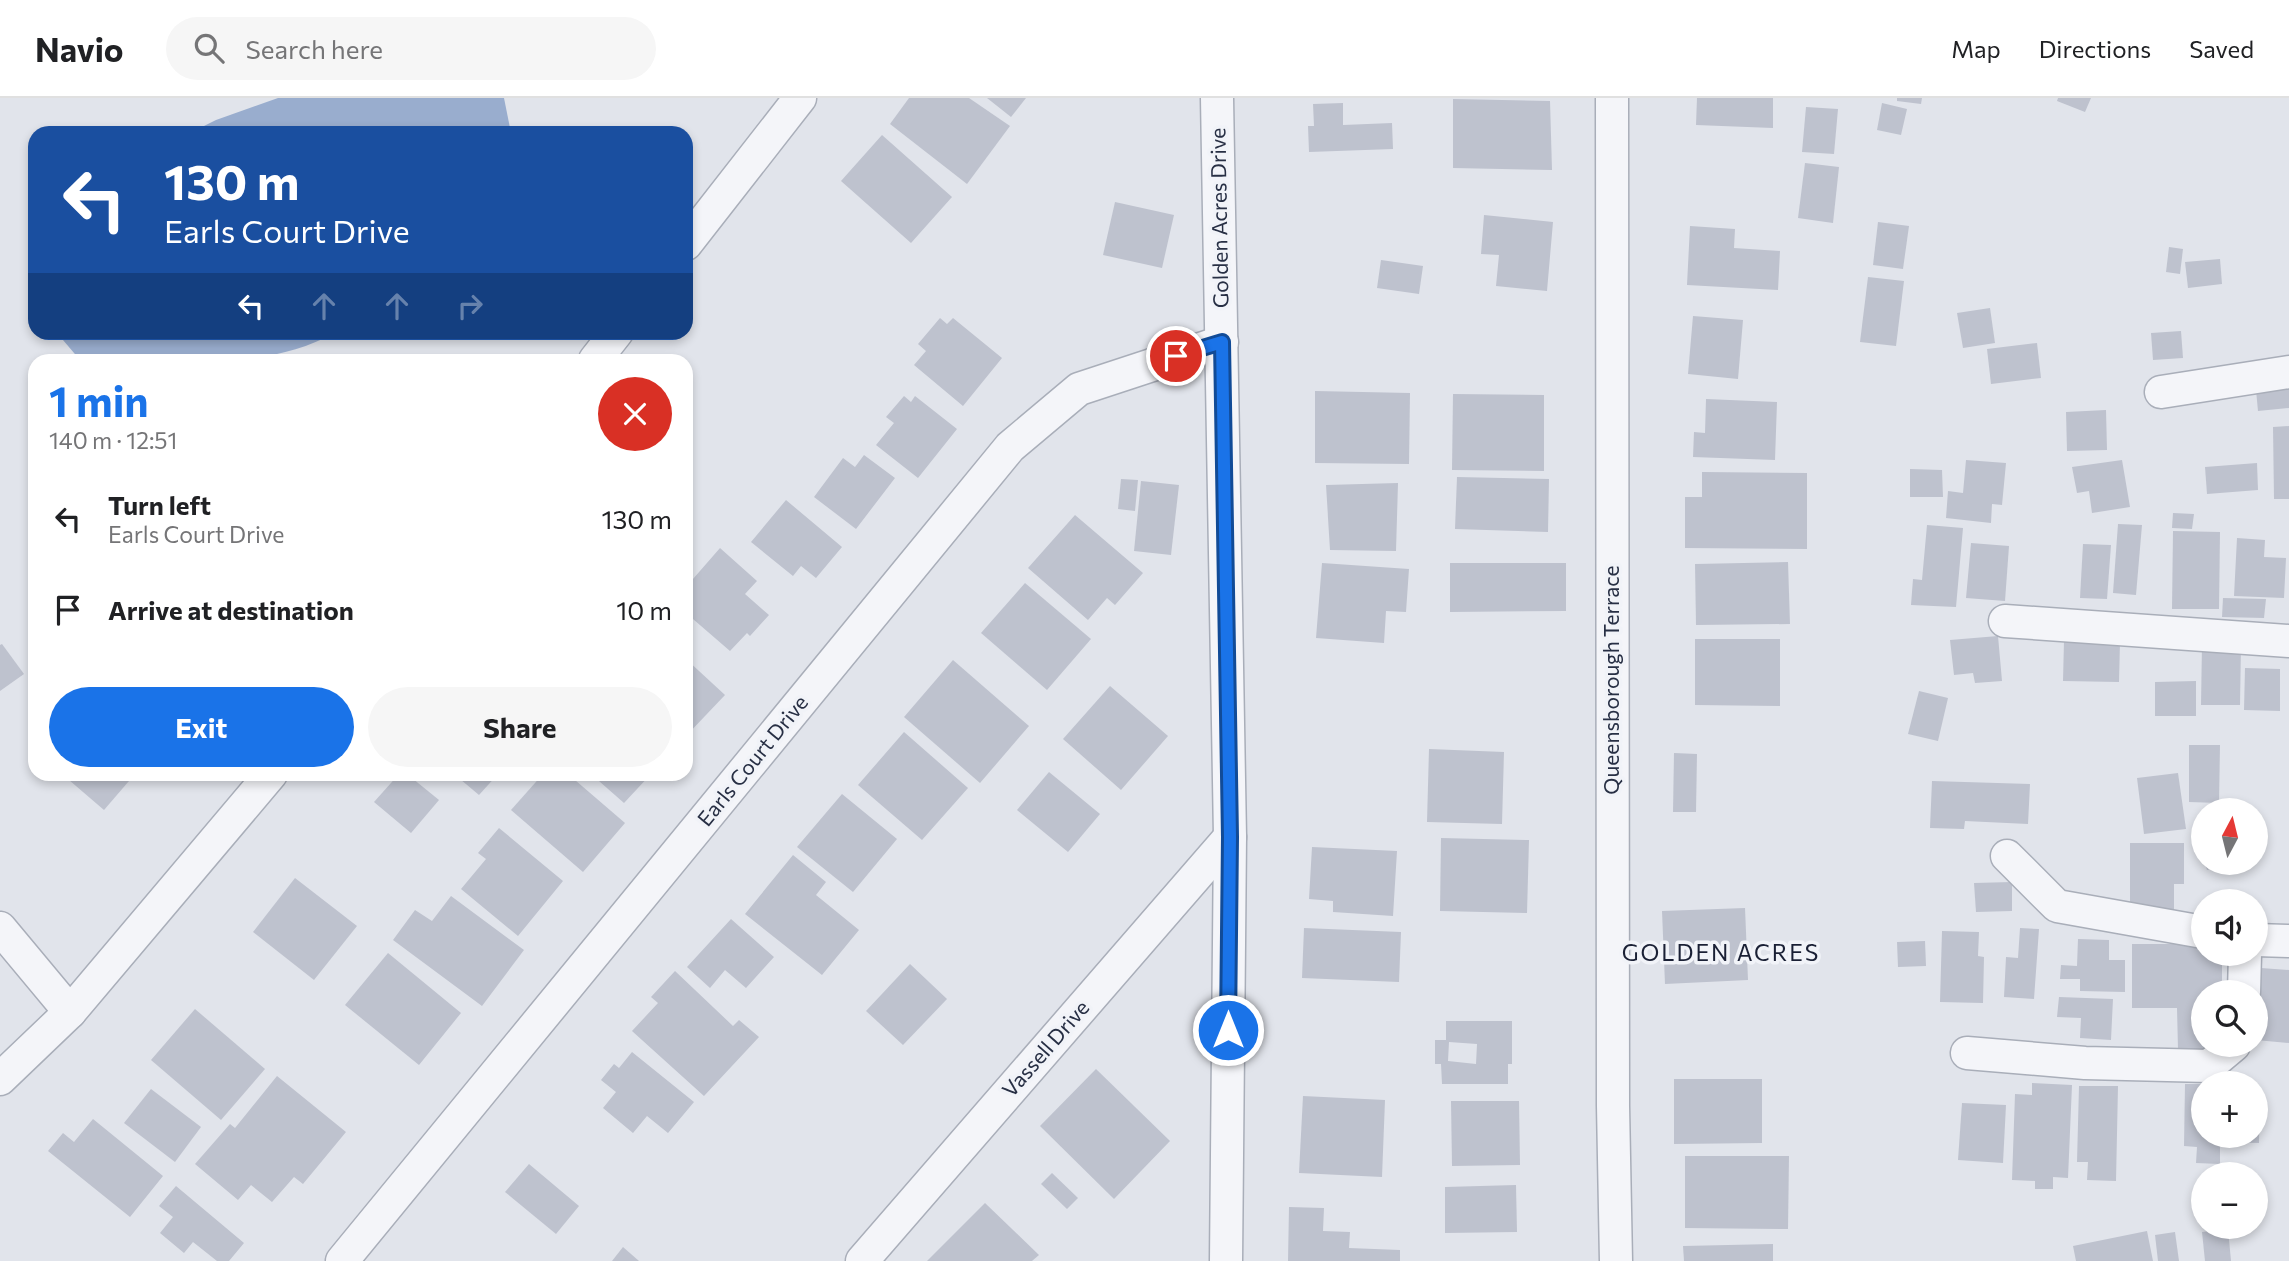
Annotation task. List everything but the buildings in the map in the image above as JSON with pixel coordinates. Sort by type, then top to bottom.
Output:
[{"type":"street","points":[[693,235],[800,98]]},
{"type":"street","name":"Golden Acres Drive","points":[[1217,98],[1230,837],[1226,1261]]},
{"type":"street","name":"Queensborough Terrace","points":[[1612,98],[1613,1106],[1616,1261]]},
{"type":"street","points":[[600,354],[611,340]]},
{"type":"street","name":"Earls Court Drive","points":[[342,1261],[1010,447],[1079,389],[1222,342]]},
{"type":"street","points":[[2161,392],[2289,372]]},
{"type":"street","points":[[2005,621],[2289,641]]},
{"type":"street","points":[[0,1079],[70,1012],[265,781]]},
{"type":"street","name":"Vassell Drive","points":[[862,1261],[1230,837]]},
{"type":"street","points":[[2007,856],[2057,906],[2191,930]]},
{"type":"street","points":[[2,936],[70,1012]]},
{"type":"street","points":[[2268,940],[2289,941]]},
{"type":"street","points":[[1967,1053],[2085,1063],[2209,1066],[2220,1057]]},
{"type":"water","points":[[278,98],[504,98],[510,126],[204,126]]},
{"type":"water","points":[[63,340],[319,340],[277,354],[75,354]]},
{"type":"district","name":"GOLDEN ACRES","points":[[1721,953]]},
{"type":"route","points":[[1176,356],[1222,342],[1230,837],[1228,1030]]}]
